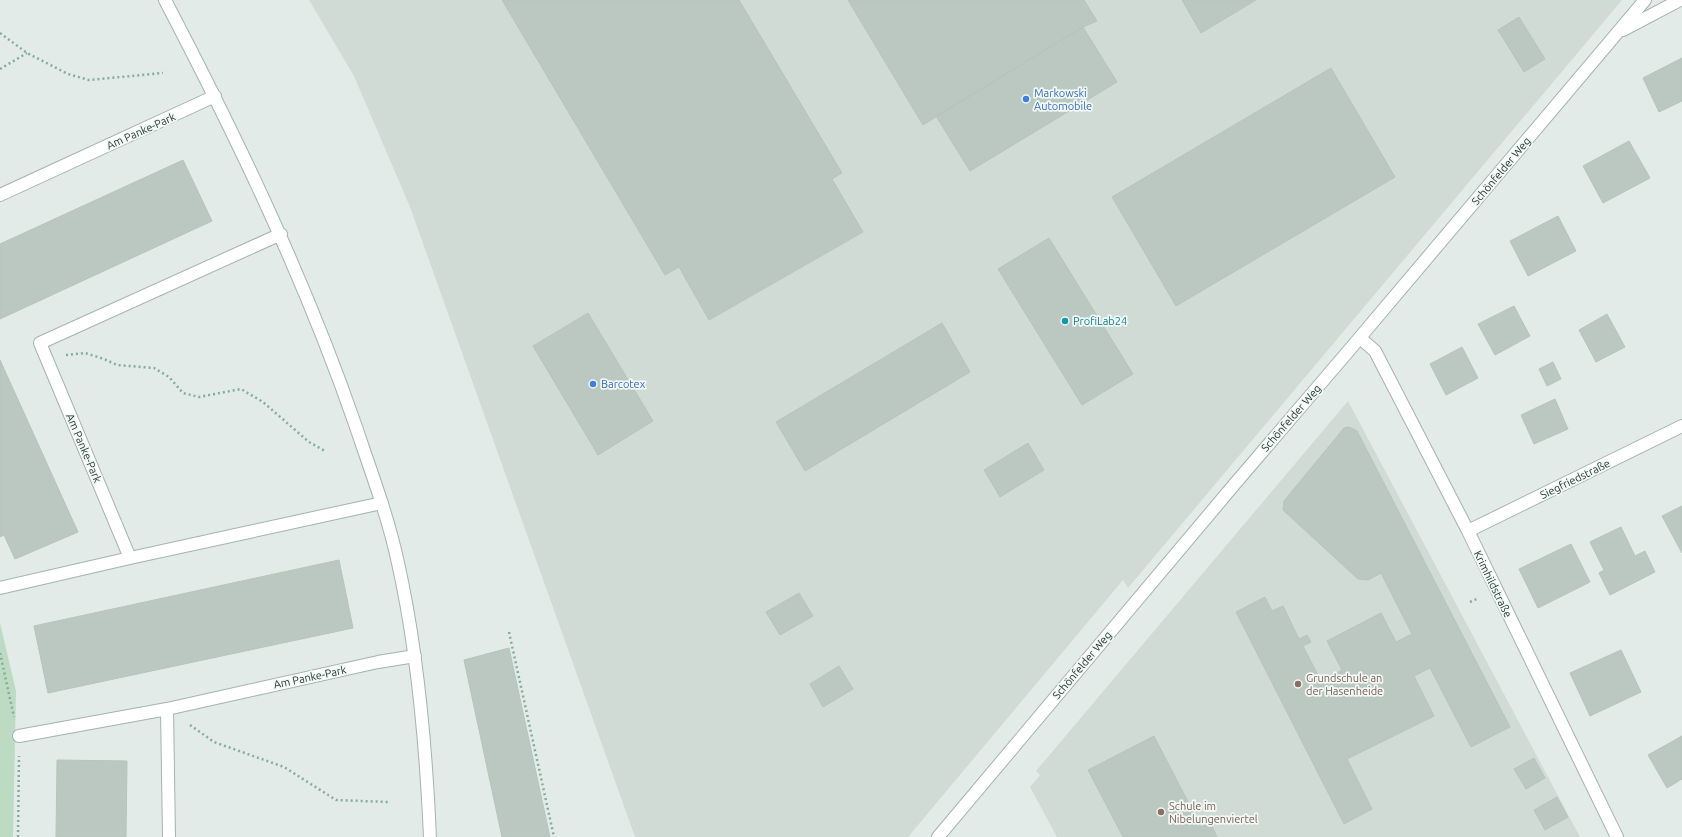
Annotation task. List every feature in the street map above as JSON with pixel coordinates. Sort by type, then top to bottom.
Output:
[{"type":"street","points":[[165,0],[216,96],[281,234],[336,368],[382,502],[398,563],[415,656],[428,793],[430,837]]},
{"type":"street","name":"Schönfelder Weg","points":[[941,836],[1223,498],[1645,0]]},
{"type":"street","points":[[1618,33],[1680,0]]},
{"type":"street","name":"Am Panke-Park","points":[[0,195],[216,96]]},
{"type":"street","name":"Am Panke-Park","points":[[130,558],[40,343],[281,234]]},
{"type":"street","name":"Krimhildstraße","points":[[1360,338],[1375,351],[1468,531],[1617,837]]},
{"type":"street","name":"Siegfriedstraße","points":[[1468,531],[1682,426]]},
{"type":"street","points":[[0,588],[382,502]]},
{"type":"street","name":"Am Panke-Park","points":[[19,736],[167,708],[415,656]]},
{"type":"street","points":[[167,708],[169,837]]},
{"type":"path","points":[[0,33],[27,53],[68,74],[88,80],[163,73]]},
{"type":"path","points":[[0,69],[27,53]]},
{"type":"path","points":[[48,361],[63,355],[85,353],[117,365],[154,368],[169,377],[183,393],[199,397],[241,389],[263,402],[309,442],[325,451]]},
{"type":"path","points":[[509,632],[554,837]]},
{"type":"path","points":[[167,708],[214,742],[284,767],[336,800],[388,802]]},
{"type":"shaded area","points":[[309,0],[1622,0],[1128,588],[1123,580],[908,837],[635,837],[410,207],[354,76]]},
{"type":"shaded area","points":[[1348,401],[1580,837],[1057,837],[1030,787],[1040,775],[1036,771]]},
{"type":"green space","points":[[0,623],[16,691],[13,837],[0,837]]},
{"type":"building","points":[[502,0],[739,0],[842,173],[832,179],[863,232],[709,320],[679,267],[665,275]]},
{"type":"building","points":[[848,0],[1084,0],[1097,21],[1083,27],[923,125]]},
{"type":"building","points":[[1182,0],[1256,0],[1201,33]]},
{"type":"building","points":[[1519,17],[1545,59],[1524,72],[1498,30]]},
{"type":"building","name":"Markowski Automobile","points":[[1083,27],[1117,82],[970,171],[936,116]]},
{"type":"building","points":[[1682,58],[1682,101],[1659,112],[1643,78]]},
{"type":"building","points":[[1331,68],[1395,177],[1176,306],[1112,197]]},
{"type":"building","points":[[1629,141],[1650,178],[1603,203],[1583,166]]},
{"type":"building","points":[[183,160],[212,221],[0,319],[0,244]]},
{"type":"building","points":[[1558,216],[1576,251],[1528,276],[1510,241]]},
{"type":"building","name":"ProfiLab24","points":[[1049,238],[1133,374],[1082,405],[998,269]]},
{"type":"building","points":[[1514,306],[1530,336],[1495,355],[1478,324]]},
{"type":"building","name":"Barcotex","points":[[588,313],[653,421],[598,455],[533,346]]},
{"type":"building","points":[[1607,314],[1625,347],[1596,362],[1579,330]]},
{"type":"building","points":[[942,323],[970,372],[805,471],[776,422]]},
{"type":"building","points":[[1462,347],[1478,378],[1446,395],[1430,364]]},
{"type":"building","points":[[0,360],[78,532],[15,559],[4,535],[0,537]]},
{"type":"building","points":[[1553,362],[1561,379],[1547,386],[1539,369]]},
{"type":"building","points":[[1555,399],[1568,429],[1534,444],[1521,415]]},
{"type":"building","points":[[1349,427],[1357,431],[1510,727],[1471,747],[1430,668],[1414,676],[1434,716],[1347,759],[1372,809],[1344,824],[1236,612],[1265,597],[1272,611],[1283,606],[1299,639],[1307,635],[1311,642],[1303,646],[1321,681],[1342,670],[1327,641],[1381,613],[1396,642],[1412,634],[1381,573],[1368,580],[1358,579],[1283,510],[1284,501],[1344,428]]},
{"type":"building","points":[[1028,443],[1044,470],[1000,497],[984,470]]},
{"type":"building","points":[[1682,506],[1682,553],[1662,516]]},
{"type":"building","points":[[1621,527],[1635,556],[1645,551],[1655,572],[1610,595],[1599,573],[1604,570],[1590,542]]},
{"type":"building","points":[[1571,544],[1590,582],[1538,608],[1519,569]]},
{"type":"building","points":[[339,560],[353,628],[48,693],[34,626]]},
{"type":"building","points":[[799,593],[813,616],[780,635],[766,612]]},
{"type":"building","points":[[509,648],[550,837],[502,837],[464,660]]},
{"type":"building","points":[[1621,650],[1641,692],[1590,716],[1570,673]]},
{"type":"building","points":[[839,666],[853,689],[823,707],[810,684]]},
{"type":"building","points":[[1154,736],[1201,827],[1210,822],[1217,837],[1123,837],[1088,770]]},
{"type":"building","points":[[1682,736],[1682,779],[1667,788],[1648,755]]},
{"type":"building","points":[[1534,758],[1545,778],[1526,789],[1514,769]]},
{"type":"building","points":[[57,760],[127,761],[126,837],[56,837]]},
{"type":"building","points":[[1557,797],[1568,817],[1545,830],[1534,810]]},
{"type":"place","name":"Markowski Automobile","points":[[1026,99]]},
{"type":"place","name":"ProfiLab24","points":[[1065,321]]},
{"type":"place","name":"Barcotex","points":[[593,384]]},
{"type":"place","name":"Grundschule an der Hasenheide","points":[[1298,684]]},
{"type":"place","name":"Schule im Nibelungenviertel","points":[[1161,812]]}]
